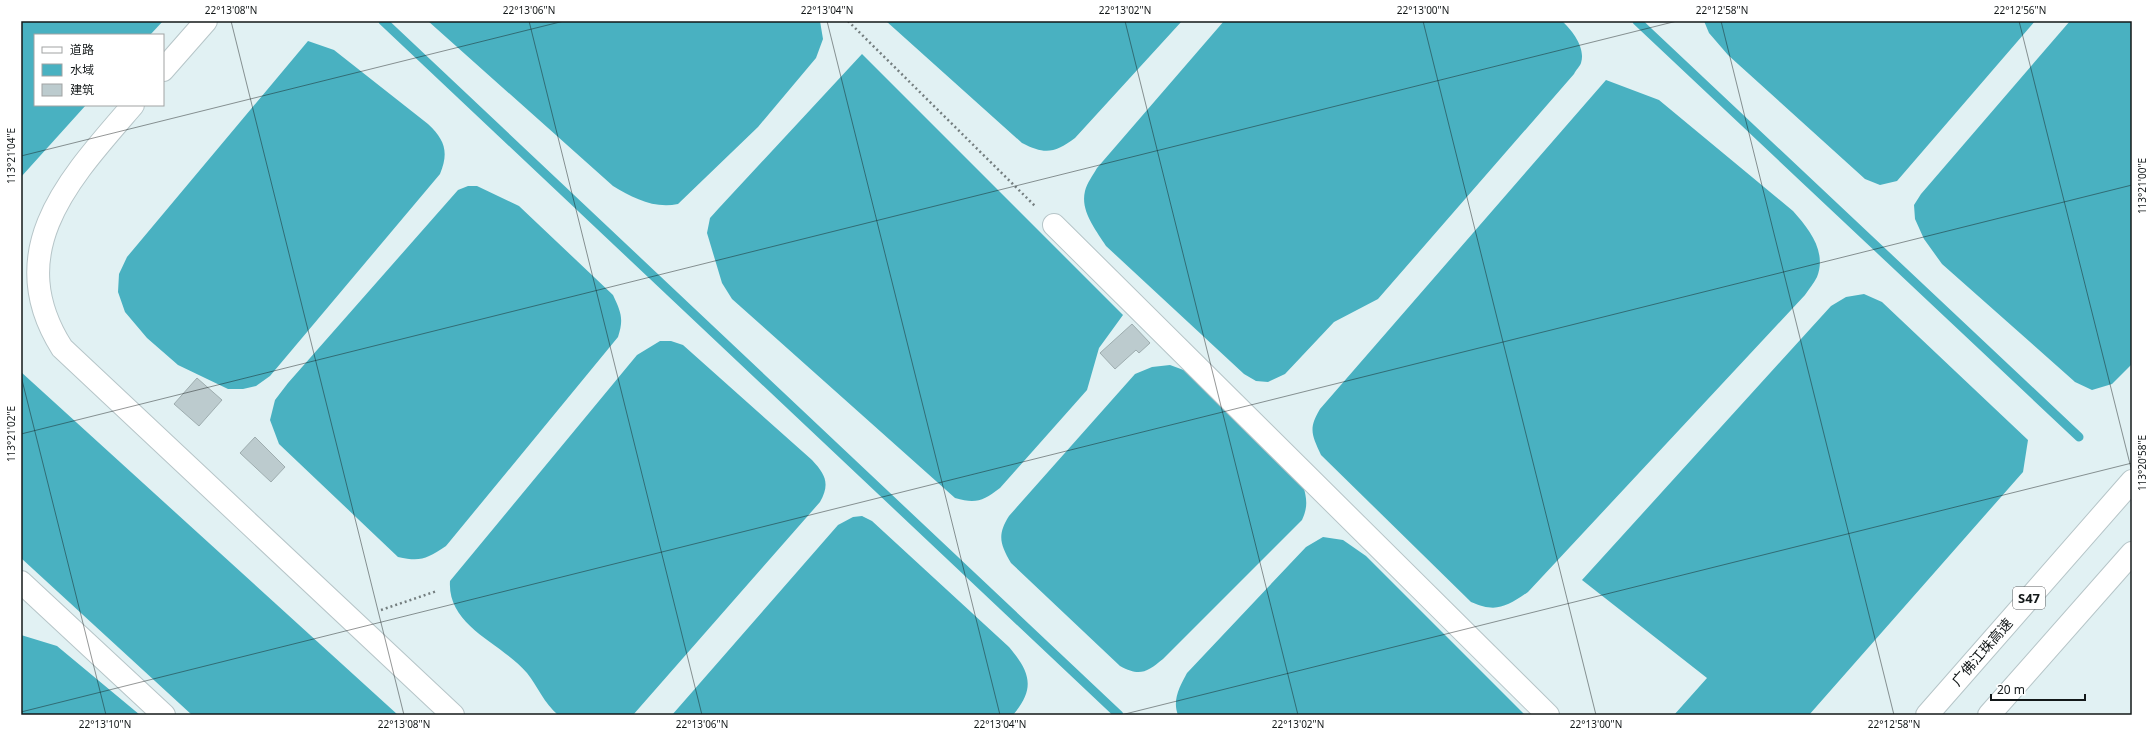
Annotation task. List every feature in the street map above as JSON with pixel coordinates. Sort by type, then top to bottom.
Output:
[{"type":"main road","points":[[164,69],[206,21]]},
{"type":"main road","points":[[132,106],[56,194],[37,233],[32,253],[31,274],[40,313],[49,331],[62,348],[453,715]]},
{"type":"main road","points":[[1054,225],[1548,715]]},
{"type":"main road","name":"广佛江珠高速","points":[[1927,715],[2132,481]]},
{"type":"main road","points":[[1989,715],[2132,553]]},
{"type":"main road","points":[[21,582],[164,715]]},
{"type":"path","points":[[848,21],[1054,225]]},
{"type":"path","points":[[352,620],[437,591]]},
{"type":"water","points":[[21,21],[163,21],[151,34],[34,34],[34,106],[85,106],[21,177]]},
{"type":"water","points":[[428,21],[820,21],[823,39],[816,58],[758,127],[678,204],[661,205],[652,204],[628,195],[613,186]]},
{"type":"water","points":[[886,21],[1182,21],[1075,138],[1062,147],[1050,151],[1044,151],[1022,143]]},
{"type":"water","points":[[1224,21],[1562,21],[1574,34],[1582,51],[1581,63],[1574,74],[1378,299],[1334,322],[1285,374],[1268,382],[1256,381],[1244,374],[1106,246],[1090,220],[1084,198],[1086,188],[1097,168]]},
{"type":"water","points":[[1704,21],[2035,21],[1897,181],[1880,185],[1865,179],[1728,55],[1709,33]]},
{"type":"water","points":[[2070,21],[2132,21],[2132,364],[2112,384],[2092,390],[2075,382],[1942,264],[1924,239],[1915,219],[1914,205],[1921,194]]},
{"type":"water","points":[[308,41],[334,50],[428,124],[442,141],[445,153],[443,166],[440,174],[270,376],[256,386],[243,389],[228,389],[178,365],[147,338],[125,312],[118,292],[119,274],[127,257]]},
{"type":"water","points":[[862,54],[1123,315],[1099,348],[1087,390],[1000,488],[989,496],[979,500],[968,501],[955,498],[732,299],[722,283],[707,233],[710,218]]},
{"type":"water","points":[[1606,80],[1659,100],[1793,211],[1805,225],[1818,249],[1820,258],[1817,277],[1805,295],[1528,592],[1507,605],[1494,608],[1487,607],[1471,602],[1321,455],[1315,442],[1313,432],[1314,422],[1320,409]]},
{"type":"water","points":[[468,186],[477,186],[519,206],[613,295],[620,311],[621,325],[618,337],[446,546],[428,557],[412,559],[398,557],[279,444],[270,420],[275,400],[288,383],[458,190]]},
{"type":"water","points":[[1864,294],[1882,302],[2028,440],[2023,472],[1809,715],[1674,715],[1707,678],[1582,580],[1831,306],[1846,297]]},
{"type":"water","points":[[660,341],[671,341],[683,345],[812,460],[821,470],[826,485],[825,490],[820,502],[633,715],[558,715],[545,700],[527,673],[504,652],[478,633],[457,611],[451,597],[450,581],[637,355]]},
{"type":"water","points":[[1170,365],[1189,372],[1303,485],[1306,507],[1302,520],[1163,659],[1148,670],[1138,672],[1120,666],[1011,563],[1002,545],[1001,534],[1009,516],[1135,374],[1152,367]]},
{"type":"water","points":[[21,372],[398,715],[192,715],[21,558]]},
{"type":"water","points":[[862,516],[872,521],[1009,647],[1016,656],[1026,672],[1028,680],[1025,696],[1013,715],[672,715],[838,525],[853,517]]},
{"type":"water","points":[[1323,537],[1343,540],[1366,556],[1525,715],[1178,715],[1176,709],[1176,699],[1179,688],[1187,673],[1306,547]]},
{"type":"water","points":[[21,635],[57,646],[140,715],[21,715]]},
{"type":"building","points":[[1132,324],[1150,343],[1139,353],[1136,350],[1115,369],[1100,353]]},
{"type":"building","points":[[197,378],[222,400],[199,426],[174,404]]},
{"type":"building","points":[[255,437],[285,467],[271,482],[240,453]]},
{"type":"waterway","points":[[383,21],[1119,715]]},
{"type":"waterway","points":[[1637,21],[2079,437]]}]
